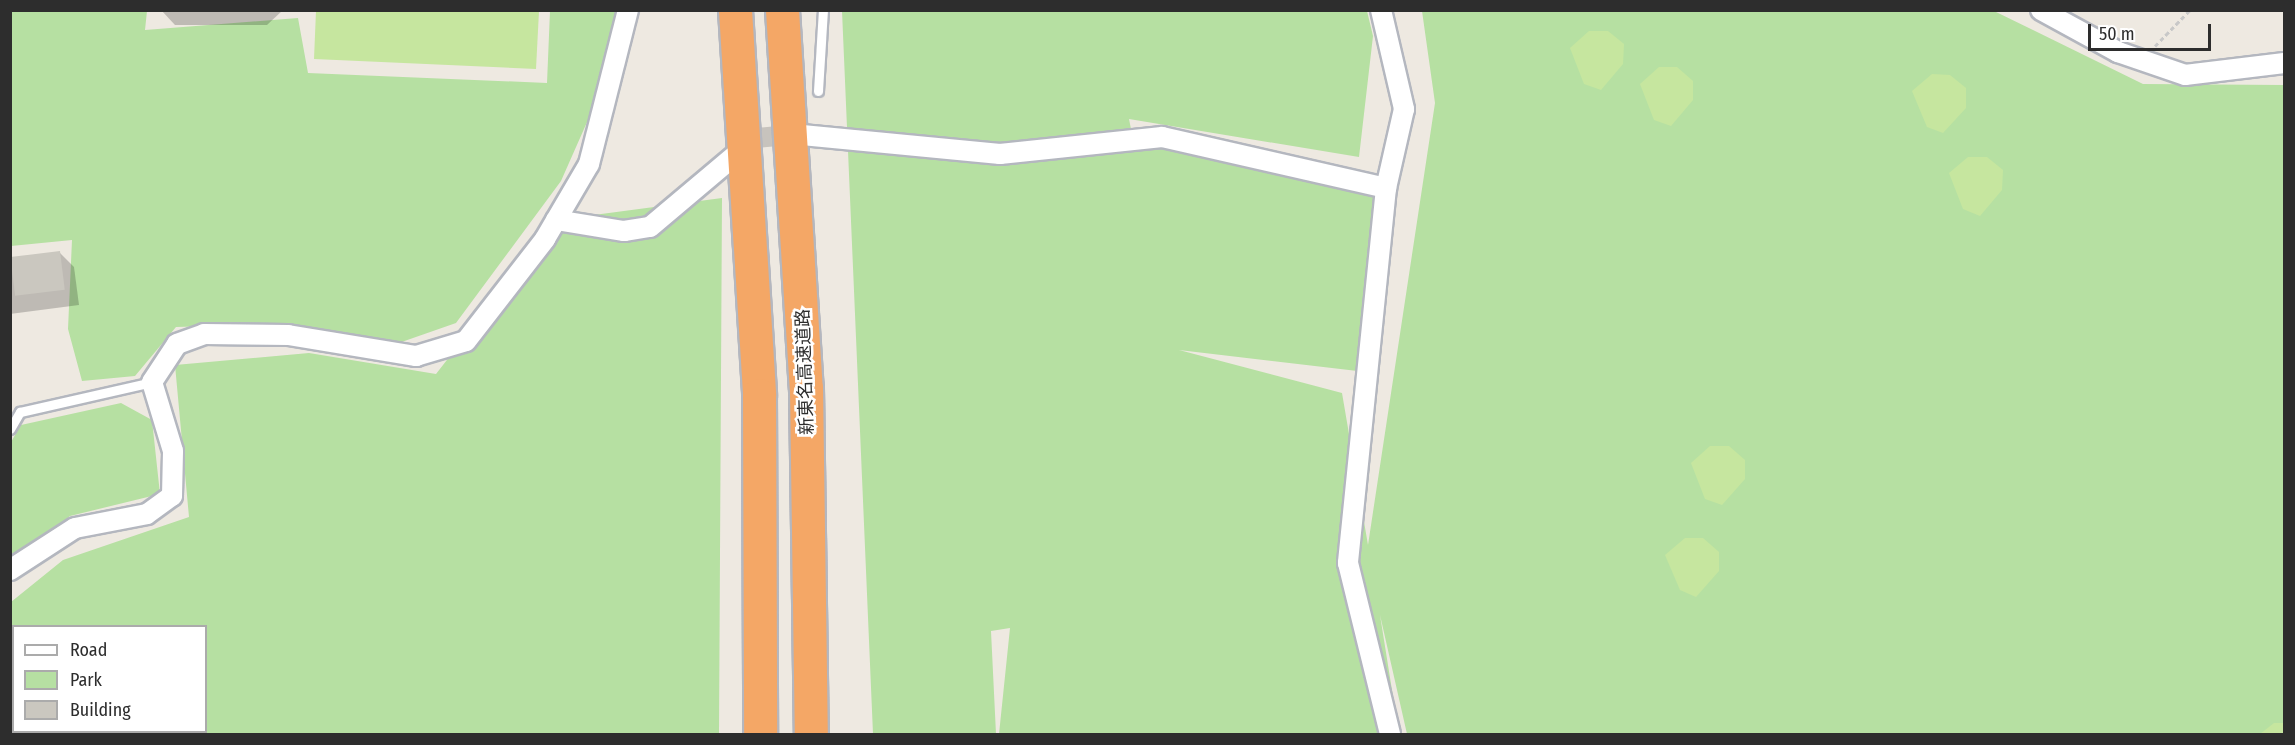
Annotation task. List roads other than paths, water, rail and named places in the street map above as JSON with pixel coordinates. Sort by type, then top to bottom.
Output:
[{"type":"highway","points":[[735,10],[759,395],[760,735]]},
{"type":"highway","name":"新東名高速道路","points":[[783,10],[806,377],[811,735]]},
{"type":"street","points":[[10,570],[75,528],[147,514],[172,496],[173,451],[152,382],[177,344],[204,334],[288,335],[416,356],[466,341],[556,220],[589,164],[628,10]]},
{"type":"street","points":[[1381,10],[1404,109],[1386,188],[1348,563],[1390,735]]},
{"type":"street","points":[[2041,10],[2142,60],[2185,75],[2284,63]]},
{"type":"street","points":[[802,135],[1000,154],[1162,137],[1386,188]]},
{"type":"street","points":[[556,220],[624,231],[650,227],[738,153]]},
{"type":"lane","points":[[818,91],[823,10]]},
{"type":"lane","points":[[10,429],[20,412],[152,382]]},
{"type":"tunnel","points":[[739,153],[756,138],[799,134]]}]
